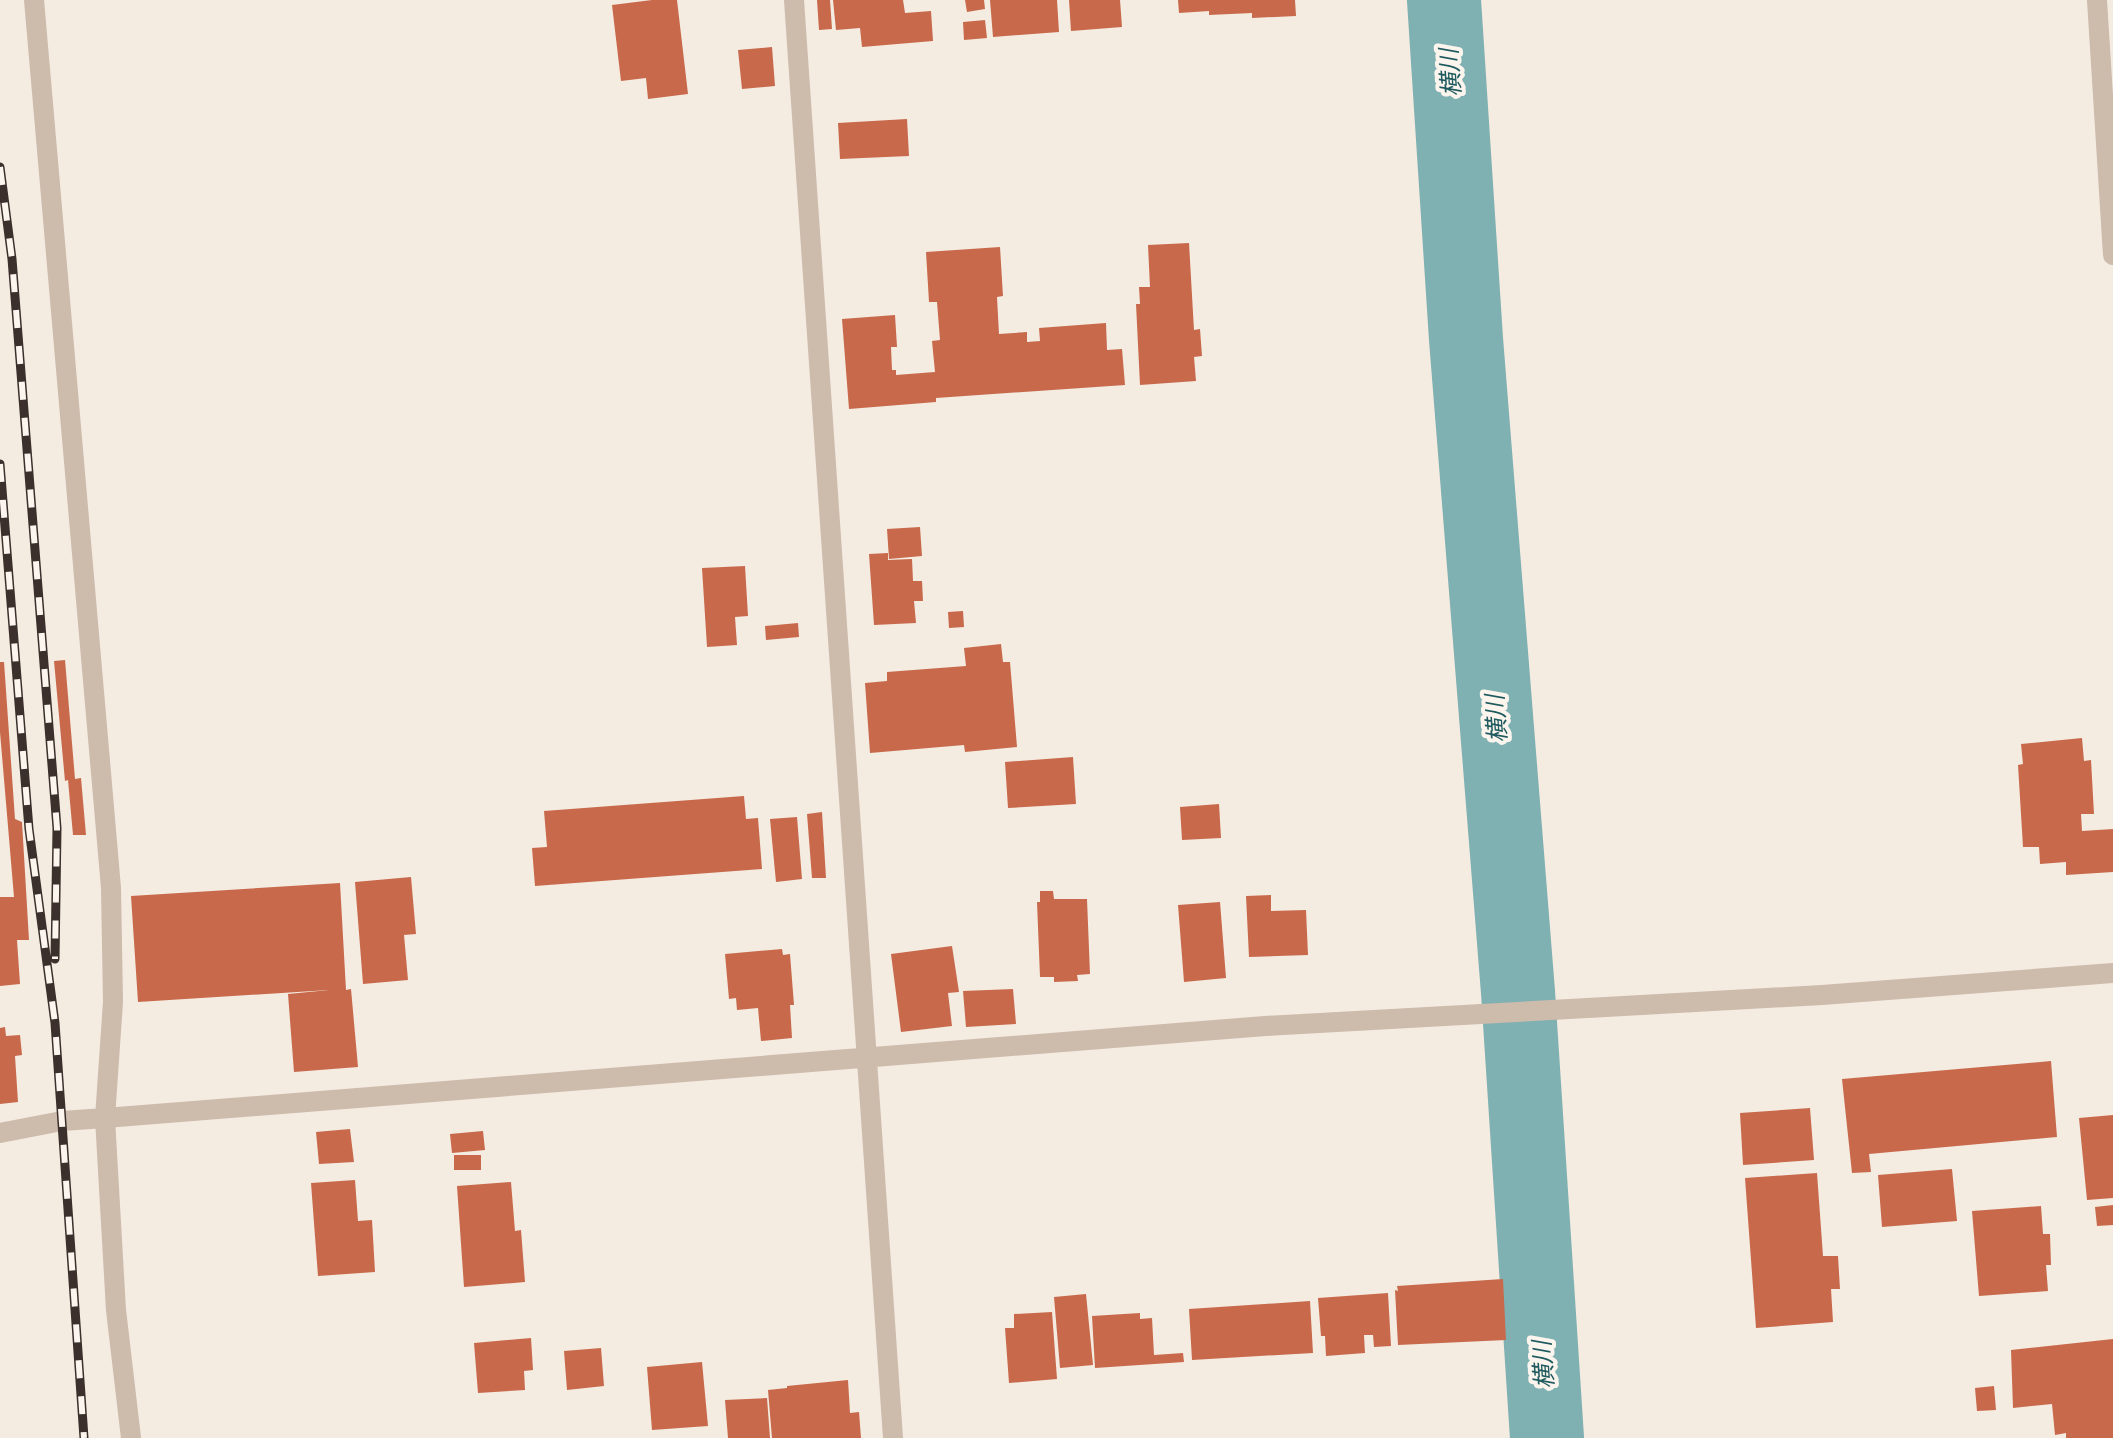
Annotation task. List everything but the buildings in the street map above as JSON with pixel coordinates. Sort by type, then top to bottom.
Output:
[{"type":"street","points":[[34,0],[111,888],[113,1002],[105,1118],[116,1310],[131,1438]]},
{"type":"street","points":[[794,0],[893,1438]]},
{"type":"street","points":[[2097,0],[2113,255]]},
{"type":"street","points":[[0,1133],[62,1121],[556,1083],[866,1055],[1265,1026],[1822,995],[2113,973]]},
{"type":"waterway","name":"横川","points":[[1444,0],[1466,339],[1518,992],[1547,1438]]},
{"type":"railway","points":[[0,167],[12,259],[57,828],[55,959]]},
{"type":"railway","points":[[0,464],[29,829],[55,1023],[84,1438]]}]
